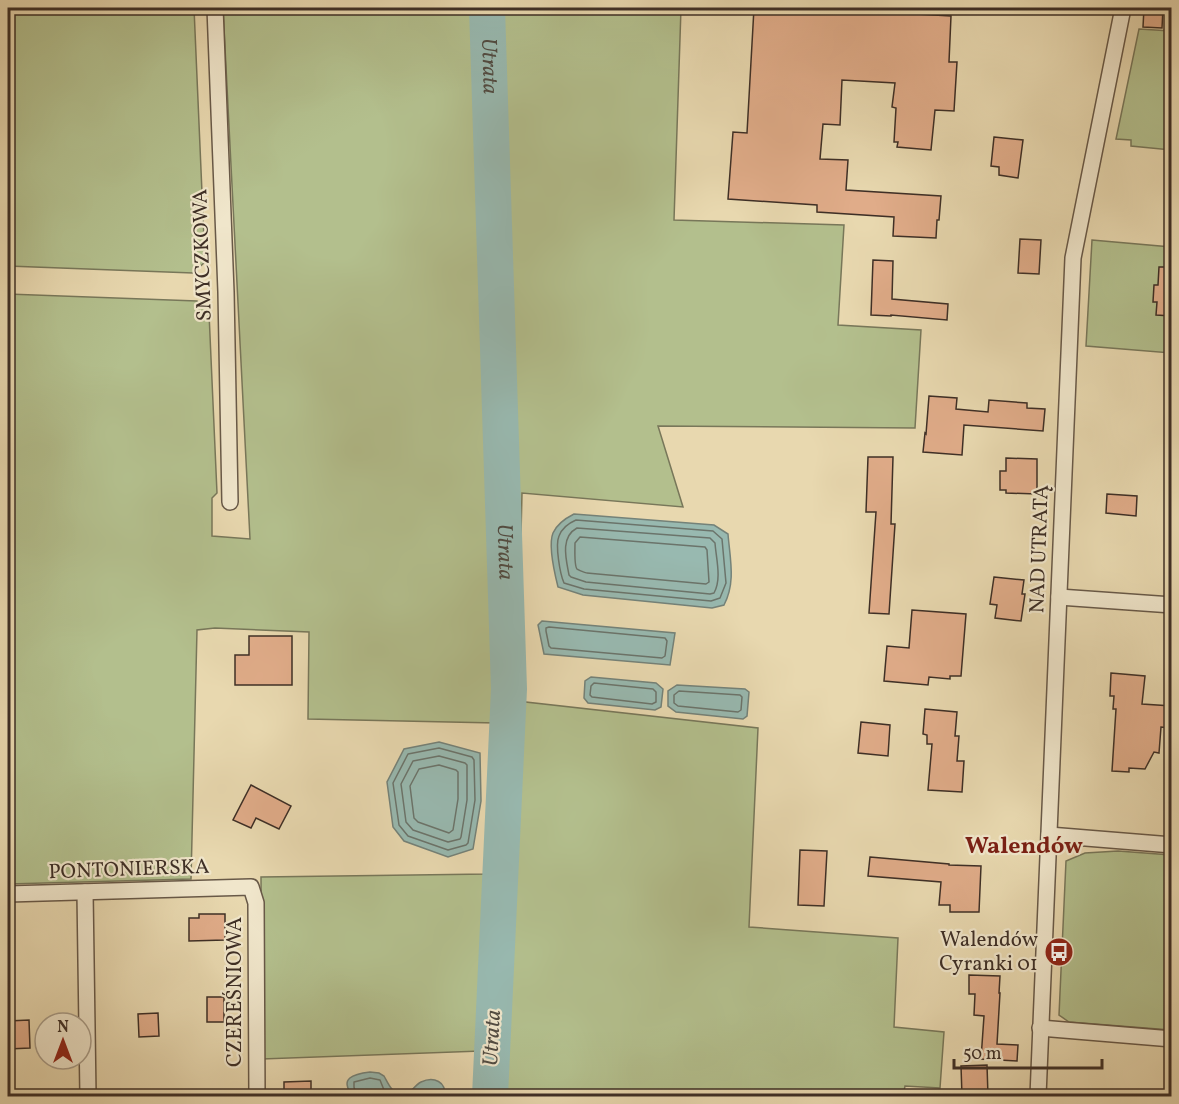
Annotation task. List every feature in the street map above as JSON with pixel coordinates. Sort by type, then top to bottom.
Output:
[{"type":"street","name":"SMYCZKOWA","points":[[215,8],[226,292],[230,502]]},
{"type":"street","name":"NAD UTRATĄ","points":[[1038,1096],[1073,258],[1123,8]]},
{"type":"street","points":[[1059,597],[1172,605]]},
{"type":"street","points":[[1049,835],[1172,845]]},
{"type":"street","name":"PONTONIERSKA","points":[[8,894],[251,887]]},
{"type":"street","name":"CZEREŚNIOWA","points":[[251,887],[256,903],[257,1096]]},
{"type":"street","points":[[85,892],[88,1096]]},
{"type":"street","points":[[1040,1028],[1172,1039]]},
{"type":"green space","points":[[8,8],[194,8],[205,262],[193,273],[8,266]]},
{"type":"green space","points":[[223,8],[681,8],[674,220],[844,225],[838,325],[921,330],[915,428],[658,426],[683,507],[522,493],[517,701],[758,728],[749,927],[898,938],[894,1027],[944,1032],[940,1088],[905,1086],[903,1096],[479,1096],[481,1051],[262,1059],[261,877],[488,874],[496,723],[308,719],[309,632],[215,628],[197,630],[191,879],[8,884],[8,294],[197,301],[209,313],[217,493],[212,498],[212,536],[250,539]]},
{"type":"green space","points":[[1139,29],[1171,31],[1171,150],[1131,146],[1131,140],[1116,139]]},
{"type":"green space","points":[[1092,240],[1171,247],[1171,353],[1086,346]]},
{"type":"green space","points":[[1118,851],[1171,855],[1171,1030],[1069,1022],[1059,1015],[1066,861],[1085,853]]},
{"type":"water","points":[[574,514],[714,525],[728,534],[731,579],[724,605],[712,608],[583,595],[558,587],[552,560],[553,533],[559,524]]},
{"type":"water","points":[[542,621],[675,633],[670,665],[544,654],[538,625]]},
{"type":"water","points":[[591,677],[656,683],[663,689],[661,707],[655,710],[588,703],[584,698],[585,681]]},
{"type":"water","points":[[677,685],[745,689],[749,692],[747,716],[743,719],[676,712],[668,706],[668,691]]},
{"type":"water","points":[[439,742],[480,753],[481,801],[473,849],[448,857],[404,841],[393,827],[387,782],[404,749]]},
{"type":"water","points":[[370,1072],[384,1076],[393,1090],[401,1096],[353,1096],[347,1085],[350,1078]]},
{"type":"water","points":[[426,1080],[439,1082],[444,1091],[444,1096],[401,1096]]},
{"type":"building","points":[[754,8],[813,8],[951,16],[949,62],[957,62],[954,111],[935,110],[931,150],[897,147],[898,142],[894,142],[896,108],[892,107],[895,83],[842,80],[840,125],[823,124],[820,159],[848,160],[846,190],[941,196],[936,238],[893,236],[894,217],[817,212],[817,205],[728,199],[733,132],[747,133]]},
{"type":"building","points":[[1144,8],[1163,8],[1162,28],[1143,27]]},
{"type":"building","points":[[994,137],[1023,140],[1018,178],[999,175],[999,167],[991,166]]},
{"type":"building","points":[[1020,239],[1041,240],[1039,274],[1018,273]]},
{"type":"building","points":[[873,260],[893,261],[892,299],[948,304],[947,320],[871,315]]},
{"type":"building","points":[[1159,267],[1172,267],[1172,316],[1156,315],[1157,302],[1153,302],[1154,285],[1158,285]]},
{"type":"building","points":[[929,396],[957,398],[956,409],[988,412],[989,400],[1027,403],[1027,408],[1045,409],[1043,431],[964,425],[962,455],[923,452]]},
{"type":"building","points":[[868,457],[893,457],[891,524],[895,524],[889,614],[869,613],[876,512],[866,512]]},
{"type":"building","points":[[1006,458],[1037,459],[1037,494],[1006,493],[1006,490],[1000,490],[1000,471],[1006,471]]},
{"type":"building","points":[[1107,494],[1137,496],[1136,516],[1106,513]]},
{"type":"building","points":[[994,577],[1024,580],[1022,594],[1025,594],[1021,621],[995,618],[997,605],[990,604]]},
{"type":"building","points":[[912,610],[966,614],[961,676],[950,676],[950,679],[929,677],[928,685],[884,681],[887,646],[909,648]]},
{"type":"building","points":[[249,636],[292,636],[292,685],[235,685],[235,655],[249,655]]},
{"type":"building","points":[[1111,673],[1145,676],[1142,704],[1172,706],[1172,728],[1161,727],[1159,753],[1154,752],[1145,769],[1129,768],[1129,772],[1112,771],[1116,709],[1113,709],[1114,696],[1110,696]]},
{"type":"building","points":[[925,709],[957,712],[955,736],[959,736],[957,761],[964,761],[962,792],[928,790],[932,744],[927,744],[927,735],[923,734]]},
{"type":"building","points":[[861,722],[890,725],[888,756],[858,753]]},
{"type":"building","points":[[251,785],[291,806],[279,829],[256,818],[251,828],[233,820]]},
{"type":"building","points":[[800,850],[827,851],[824,906],[798,905]]},
{"type":"building","points":[[870,857],[981,866],[979,912],[950,912],[950,905],[939,905],[941,882],[868,876]]},
{"type":"building","points":[[199,914],[225,914],[225,940],[189,941],[189,918],[199,918]]},
{"type":"building","points":[[969,975],[1000,976],[997,1044],[1018,1045],[1017,1061],[981,1059],[984,1016],[974,1015],[975,994],[969,994]]},
{"type":"building","points":[[207,997],[224,997],[224,1022],[207,1022]]},
{"type":"building","points":[[158,1013],[159,1036],[139,1037],[138,1014]]},
{"type":"building","points":[[29,1020],[30,1048],[8,1049],[8,1021]]},
{"type":"building","points":[[987,1065],[988,1096],[962,1096],[961,1066]]},
{"type":"building","points":[[311,1081],[311,1096],[284,1096],[284,1082]]},
{"type":"waterway","name":"Utrata","points":[[487,8],[509,689],[490,1096]]},
{"type":"place","name":"Walendów Cyranki 01","points":[[1059,952]]},
{"type":"district","name":"Walendów","points":[[1024,847]]}]
